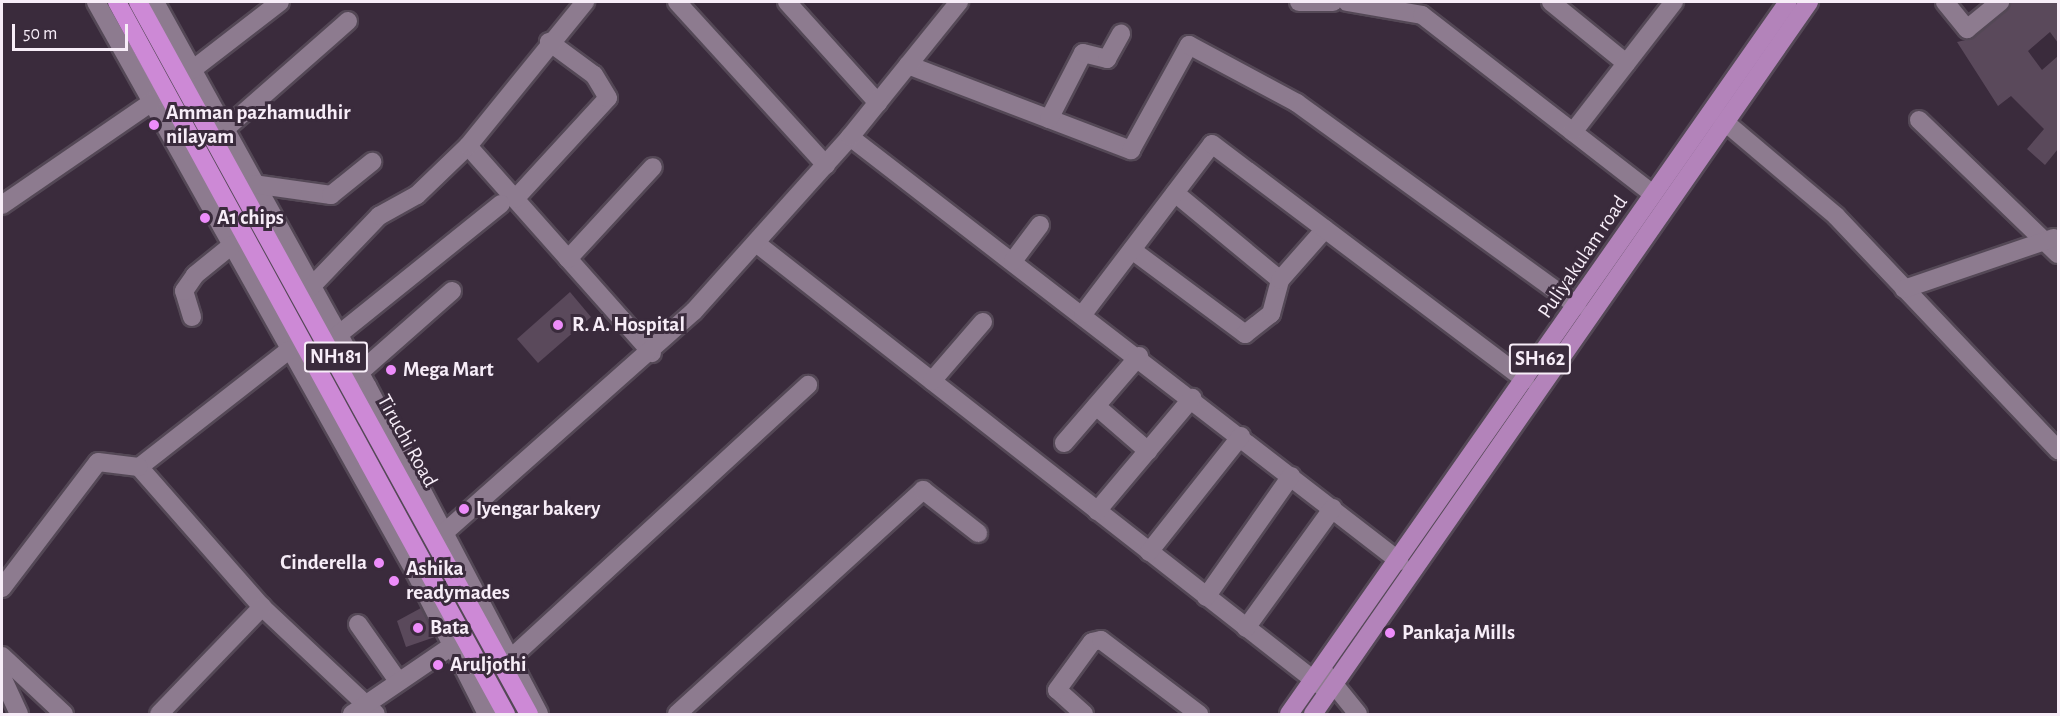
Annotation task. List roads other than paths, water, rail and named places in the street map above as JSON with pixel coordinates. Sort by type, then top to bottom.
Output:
[{"type":"highway","name":"Tiruchi Road","points":[[117,2],[506,714]]},
{"type":"highway","name":"Tiruchi Road","points":[[138,2],[529,714]]},
{"type":"main road","name":"Puliyakulam road","points":[[1313,714],[1719,116],[1788,2]]},
{"type":"main road","name":"Puliyakulam road","points":[[1289,714],[1526,380],[1653,194],[1719,116],[1809,2]]},
{"type":"street","points":[[96,2],[453,645],[487,714]]},
{"type":"street","points":[[154,2],[445,532],[539,714]]},
{"type":"street","points":[[192,70],[280,2]]},
{"type":"street","points":[[310,288],[379,216],[417,195],[468,146],[549,42],[585,2]]},
{"type":"street","points":[[677,2],[826,165]]},
{"type":"street","points":[[787,2],[878,103]]},
{"type":"street","points":[[445,532],[652,353],[756,243],[850,138],[959,2]]},
{"type":"street","points":[[1299,2],[1334,2]]},
{"type":"street","points":[[1347,2],[1422,15],[1653,194]]},
{"type":"street","points":[[1551,2],[1626,63]]},
{"type":"street","points":[[1573,132],[1674,2]]},
{"type":"street","points":[[1945,2],[1967,29],[2001,2]]},
{"type":"street","points":[[224,130],[348,21]]},
{"type":"street","points":[[1048,119],[1083,53],[1107,60],[1121,34]]},
{"type":"street","points":[[338,335],[508,201],[608,98],[594,75],[549,42]]},
{"type":"street","points":[[908,65],[1131,150],[1189,45],[1297,103],[1577,306]]},
{"type":"street","points":[[2,205],[152,102]]},
{"type":"street","points":[[1719,116],[1836,216],[2058,450]]},
{"type":"street","points":[[1919,120],[2054,244]]},
{"type":"street","points":[[850,138],[1139,356],[1399,561]]},
{"type":"street","points":[[1083,314],[1212,144],[1526,380]]},
{"type":"street","points":[[468,146],[508,201],[568,259],[652,353]]},
{"type":"street","points":[[253,184],[331,195],[372,162]]},
{"type":"street","points":[[568,259],[654,167]]},
{"type":"street","points":[[1175,193],[1280,279]]},
{"type":"street","points":[[1013,261],[1040,225]]},
{"type":"street","points":[[1132,250],[1245,334],[1271,314],[1280,279],[1325,229]]},
{"type":"street","points":[[756,243],[1246,628],[1333,687],[1358,714]]},
{"type":"street","points":[[1904,289],[2054,244]]},
{"type":"street","points":[[192,317],[184,291],[195,275],[232,245]]},
{"type":"street","points":[[359,373],[452,291]]},
{"type":"street","points":[[932,381],[983,322]]},
{"type":"street","points":[[139,467],[289,350]]},
{"type":"street","points":[[1064,442],[1139,356]]},
{"type":"street","points":[[510,659],[808,385]]},
{"type":"street","points":[[1097,511],[1192,398]]},
{"type":"street","points":[[1096,406],[1148,451]]},
{"type":"street","points":[[1149,552],[1241,436]]},
{"type":"street","points":[[2,588],[98,462],[139,467],[262,607],[365,710],[398,681],[453,645]]},
{"type":"street","points":[[1206,597],[1291,476]]},
{"type":"street","points":[[677,714],[923,490],[978,533]]},
{"type":"street","points":[[1246,628],[1333,508]]},
{"type":"street","points":[[159,714],[262,607]]},
{"type":"street","points":[[358,624],[398,681]]},
{"type":"street","points":[[1084,714],[1057,690],[1092,642],[1101,640],[1199,714]]},
{"type":"street","points":[[2,656],[64,714]]},
{"type":"street","points":[[2,677],[11,687],[19,714]]},
{"type":"place","name":"Amman pazhamudhir nilayam","points":[[154,125]]},
{"type":"place","name":"A1 chips","points":[[205,218]]},
{"type":"place","name":"R. A. Hospital","points":[[558,325]]},
{"type":"place","name":"Mega Mart","points":[[391,370]]},
{"type":"place","name":"Iyengar bakery","points":[[464,509]]},
{"type":"place","name":"Cinderella","points":[[379,563]]},
{"type":"place","name":"Ashika readymades","points":[[394,581]]},
{"type":"place","name":"Bata","points":[[418,628]]},
{"type":"place","name":"Pankaja Mills","points":[[1390,633]]},
{"type":"place","name":"Aruljothi","points":[[438,665]]}]
